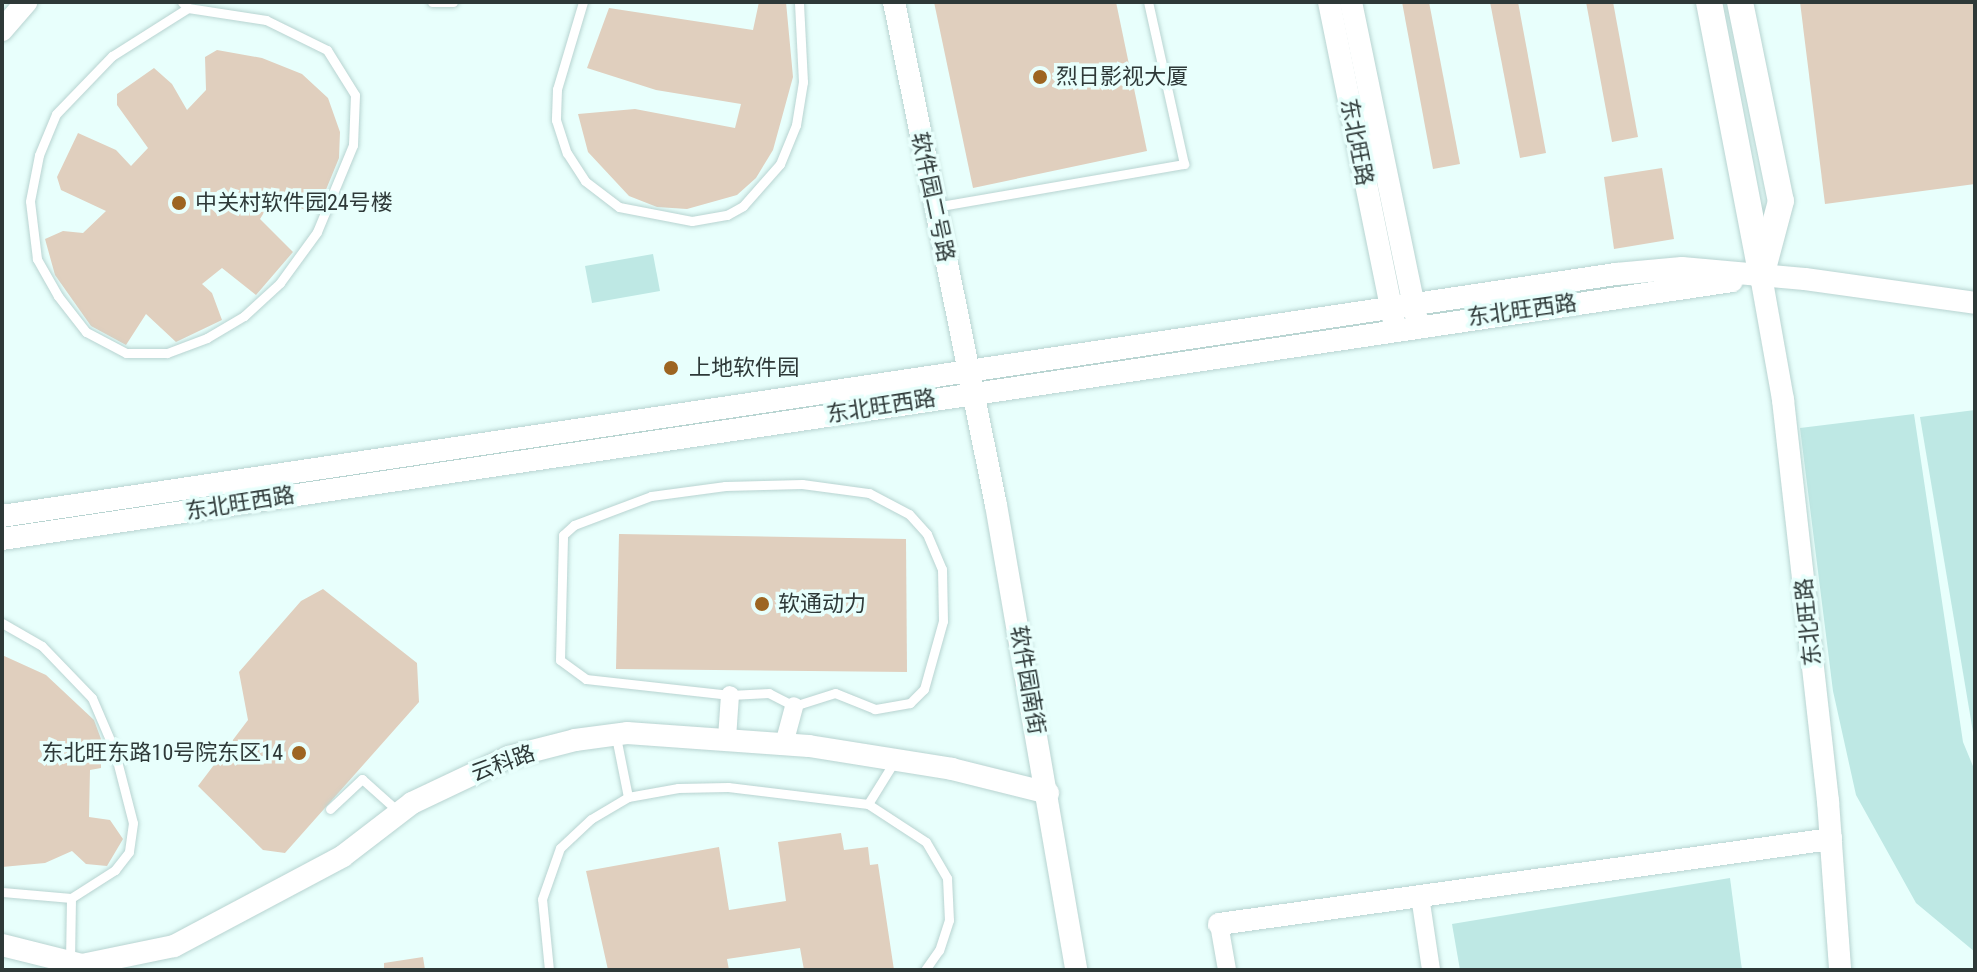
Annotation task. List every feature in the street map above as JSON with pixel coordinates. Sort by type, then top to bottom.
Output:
[{"type":"main road","name":"东北旺路","points":[[1709,2],[1761,276]]},
{"type":"main road","name":"东北旺路","points":[[1740,2],[1781,201],[1761,276]]},
{"type":"street","points":[[2,30],[26,2]]},
{"type":"street","name":"软件园二号路","points":[[894,2],[972,382]]},
{"type":"street","name":"东北旺路","points":[[1329,2],[1393,319]]},
{"type":"street","name":"东北旺路","points":[[1351,2],[1416,315]]},
{"type":"street","name":"东北旺路","points":[[1761,276],[1783,400],[1831,839],[1840,970]]},
{"type":"street","name":"东北旺西路","points":[[2,516],[972,382],[1416,315],[1761,276],[1975,303]]},
{"type":"street","name":"东北旺西路","points":[[2,539],[972,382]]},
{"type":"street","name":"软件园南街","points":[[972,382],[1048,793],[1076,970]]},
{"type":"street","points":[[727,738],[730,695]]},
{"type":"street","points":[[784,744],[794,706]]},
{"type":"street","name":"云科路","points":[[2,945],[78,965],[174,946],[223,923],[343,856],[400,813],[509,757],[616,734],[727,738],[896,759],[1048,793]]},
{"type":"street","points":[[1227,970],[1219,924],[1831,839]]},
{"type":"street","points":[[1420,896],[1431,970]]},
{"type":"lane","points":[[432,2],[453,2]]},
{"type":"lane","points":[[583,2],[557,89],[556,120],[567,153],[585,181],[619,207],[654,218],[692,221],[727,215],[743,206],[780,164],[796,125],[803,82],[799,2]]},
{"type":"lane","points":[[935,207],[1184,164],[1148,2]]},
{"type":"lane","points":[[185,5],[266,20],[327,50],[355,95],[353,145],[317,232],[262,299],[207,338],[167,353],[126,353],[86,332],[58,296],[37,259],[30,201],[39,155],[56,114],[112,56],[185,5]]},
{"type":"lane","points":[[725,486],[843,487],[889,501],[909,514],[927,534],[942,569],[943,621],[924,689],[910,703],[875,709],[835,693],[794,706],[769,693],[730,695],[586,679],[568,671],[560,660],[563,535],[574,525],[651,496],[725,486]]},
{"type":"lane","points":[[2,623],[42,646],[77,677],[92,698],[118,764],[133,823],[129,852],[115,870],[71,898],[2,892]]},
{"type":"lane","points":[[616,734],[628,797]]},
{"type":"lane","points":[[868,804],[896,759]]},
{"type":"lane","points":[[330,809],[362,779],[400,813]]},
{"type":"lane","points":[[549,970],[542,899],[560,848],[591,819],[628,797],[678,788],[728,787],[868,804],[926,842],[947,878],[949,920],[939,950],[925,970]]},
{"type":"lane","points":[[71,898],[78,965]]},
{"type":"shaded area","points":[[653,254],[660,291],[592,303],[585,266]]},
{"type":"shaded area","points":[[1975,410],[1975,744],[1920,417]]},
{"type":"shaded area","points":[[1914,414],[1963,742],[1975,771],[1975,952],[1916,903],[1856,795],[1833,691],[1800,428]]},
{"type":"shaded area","points":[[1730,878],[1742,970],[1460,970],[1452,924]]},
{"type":"building","points":[[759,2],[786,2],[793,77],[773,150],[756,178],[737,195],[687,209],[657,207],[629,196],[588,152],[578,114],[635,109],[735,128],[741,104],[656,90],[587,68],[609,8],[753,30]]},
{"type":"building","name":"烈日影视大厦","points":[[934,2],[1116,2],[1147,151],[973,188]]},
{"type":"building","points":[[1402,2],[1429,2],[1460,164],[1433,169]]},
{"type":"building","points":[[1490,2],[1518,2],[1546,153],[1520,158]]},
{"type":"building","points":[[1586,2],[1613,2],[1638,137],[1612,142]]},
{"type":"building","points":[[1800,2],[1975,2],[1975,184],[1825,204]]},
{"type":"building","name":"中关村软件园24号楼","points":[[217,50],[262,58],[302,74],[328,98],[340,132],[339,158],[316,214],[273,198],[260,219],[293,252],[256,295],[222,268],[202,284],[212,293],[222,320],[176,342],[146,314],[126,345],[91,326],[55,275],[45,239],[63,231],[83,233],[106,211],[61,190],[57,177],[78,133],[116,150],[131,166],[148,148],[117,105],[117,94],[154,68],[172,84],[187,110],[206,90],[205,57]]},
{"type":"building","points":[[1662,168],[1674,239],[1614,249],[1604,177]]},
{"type":"building","name":"软通动力","points":[[619,534],[906,539],[907,672],[616,669]]},
{"type":"building","name":"东北旺东路10号院东区14","points":[[323,589],[417,663],[419,702],[285,853],[263,850],[198,786],[248,720],[239,672],[301,601]]},
{"type":"building","points":[[2,655],[46,675],[94,720],[101,739],[101,768],[90,770],[89,817],[110,820],[123,839],[107,866],[86,864],[72,851],[45,863],[2,867]]},
{"type":"building","points":[[841,833],[844,850],[868,847],[870,865],[878,864],[894,970],[804,970],[800,948],[727,959],[729,970],[608,970],[586,871],[719,847],[729,910],[786,901],[778,842]]},
{"type":"building","points":[[423,957],[425,970],[384,970],[384,963]]},
{"type":"place","name":"烈日影视大厦","points":[[1040,77]]},
{"type":"place","name":"中关村软件园24号楼","points":[[179,203]]},
{"type":"place","name":"上地软件园","points":[[671,368]]},
{"type":"place","name":"软通动力","points":[[762,604]]},
{"type":"place","name":"东北旺东路10号院东区14","points":[[299,753]]}]
